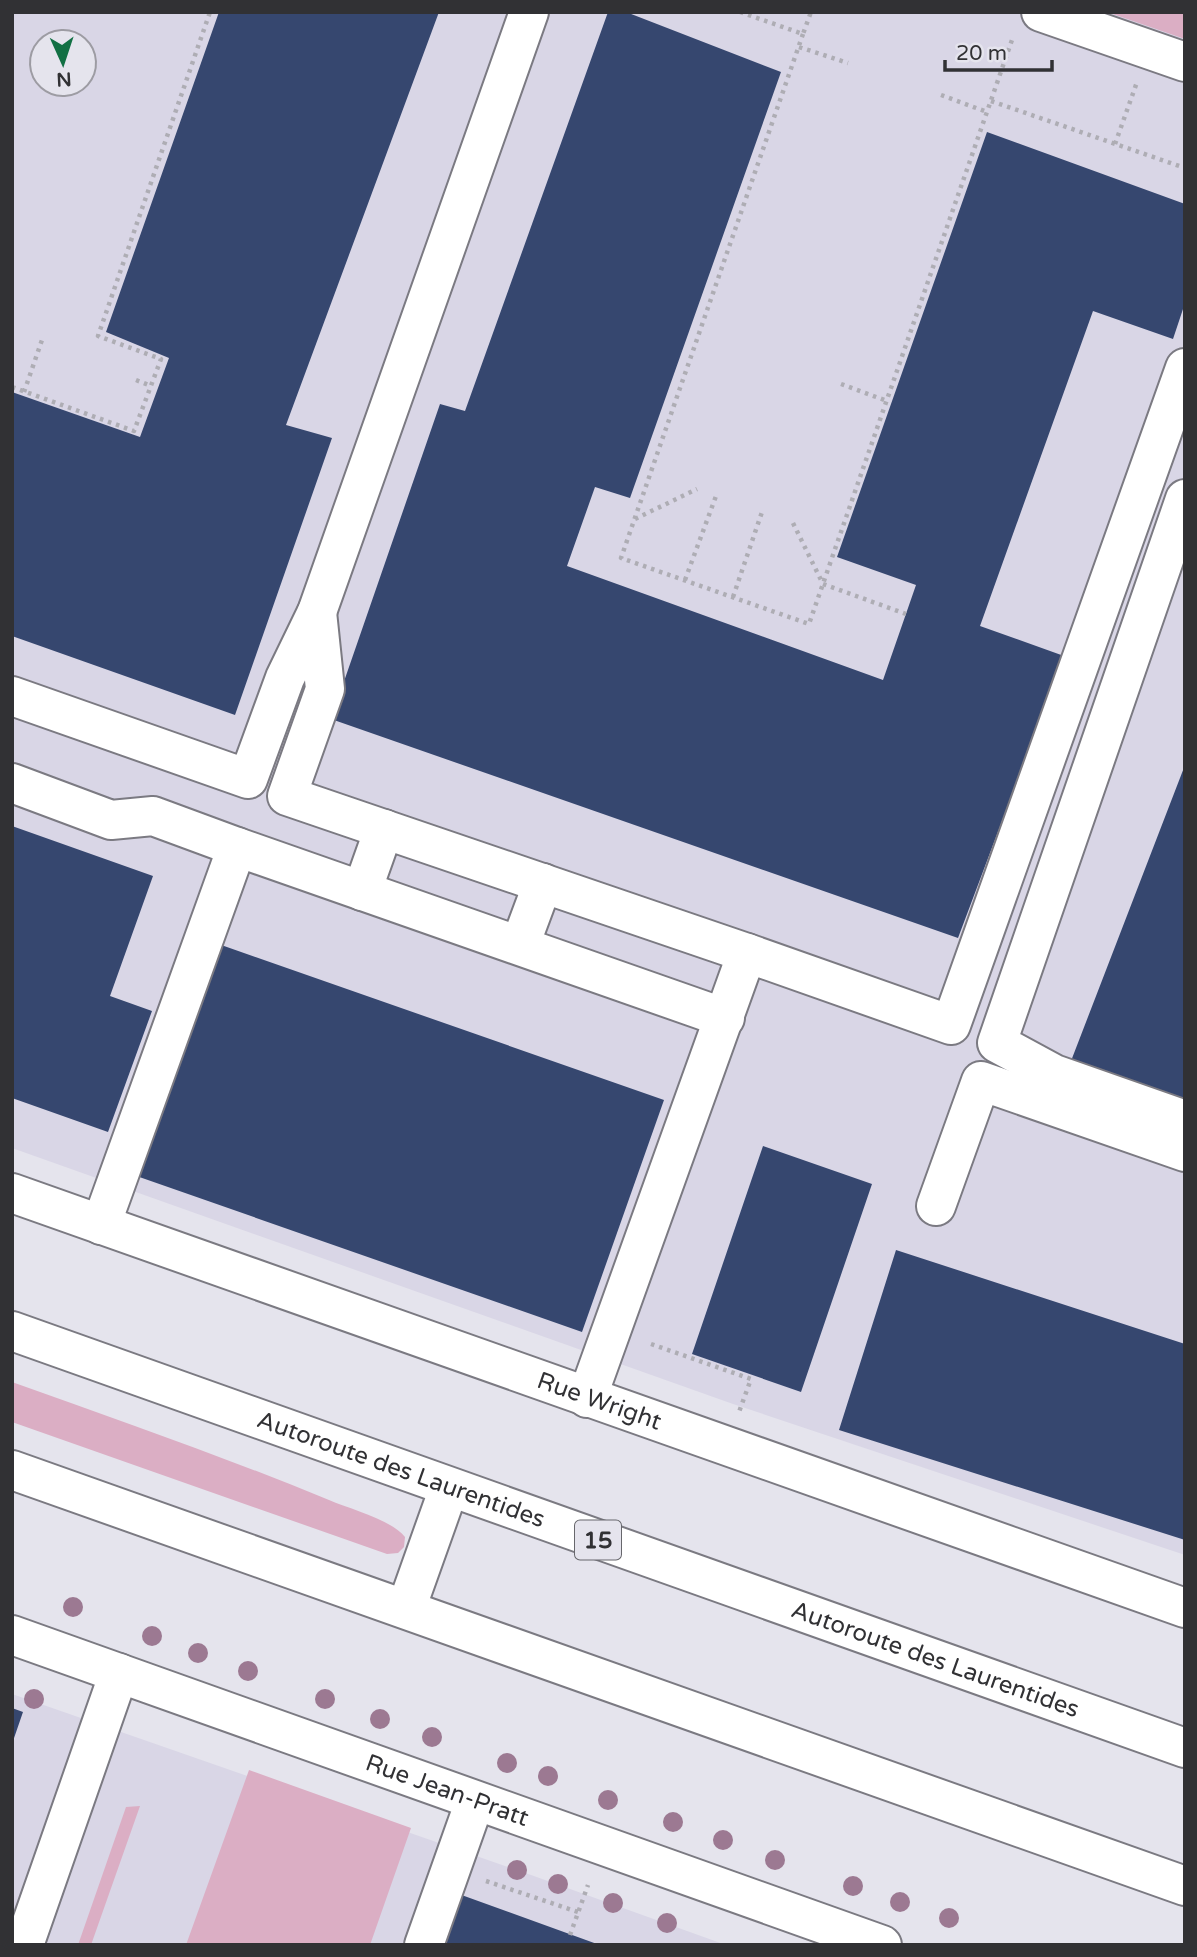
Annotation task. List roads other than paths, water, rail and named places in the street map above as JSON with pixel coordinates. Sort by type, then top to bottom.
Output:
[{"type":"main road","points":[[12,696],[248,779],[285,678],[317,612],[529,12]]},
{"type":"main road","points":[[1027,24],[1185,62]]},
{"type":"main road","points":[[317,612],[325,689],[287,796],[951,1025],[1185,368]]},
{"type":"main road","points":[[1185,499],[997,1044],[1054,1074],[1185,1120]]},
{"type":"main road","points":[[12,783],[111,820],[153,816],[725,1017]]},
{"type":"main road","points":[[362,891],[384,829]]},
{"type":"main road","points":[[102,1225],[237,847]]},
{"type":"main road","points":[[520,945],[543,883]]},
{"type":"main road","points":[[587,1398],[747,953]]},
{"type":"main road","points":[[936,1206],[981,1081],[1185,1152]]},
{"type":"main road","name":"Rue Wright","points":[[12,1193],[1185,1608]]},
{"type":"main road","name":"Autoroute des Laurentides","points":[[12,1331],[1185,1748]]},
{"type":"main road","points":[[12,1470],[1185,1886]]},
{"type":"main road","points":[[406,1609],[449,1488]]},
{"type":"main road","name":"Rue Jean-Pratt","points":[[12,1635],[882,1945]]},
{"type":"main road","points":[[24,1945],[119,1673]]},
{"type":"main road","points":[[424,1945],[475,1801]]}]
